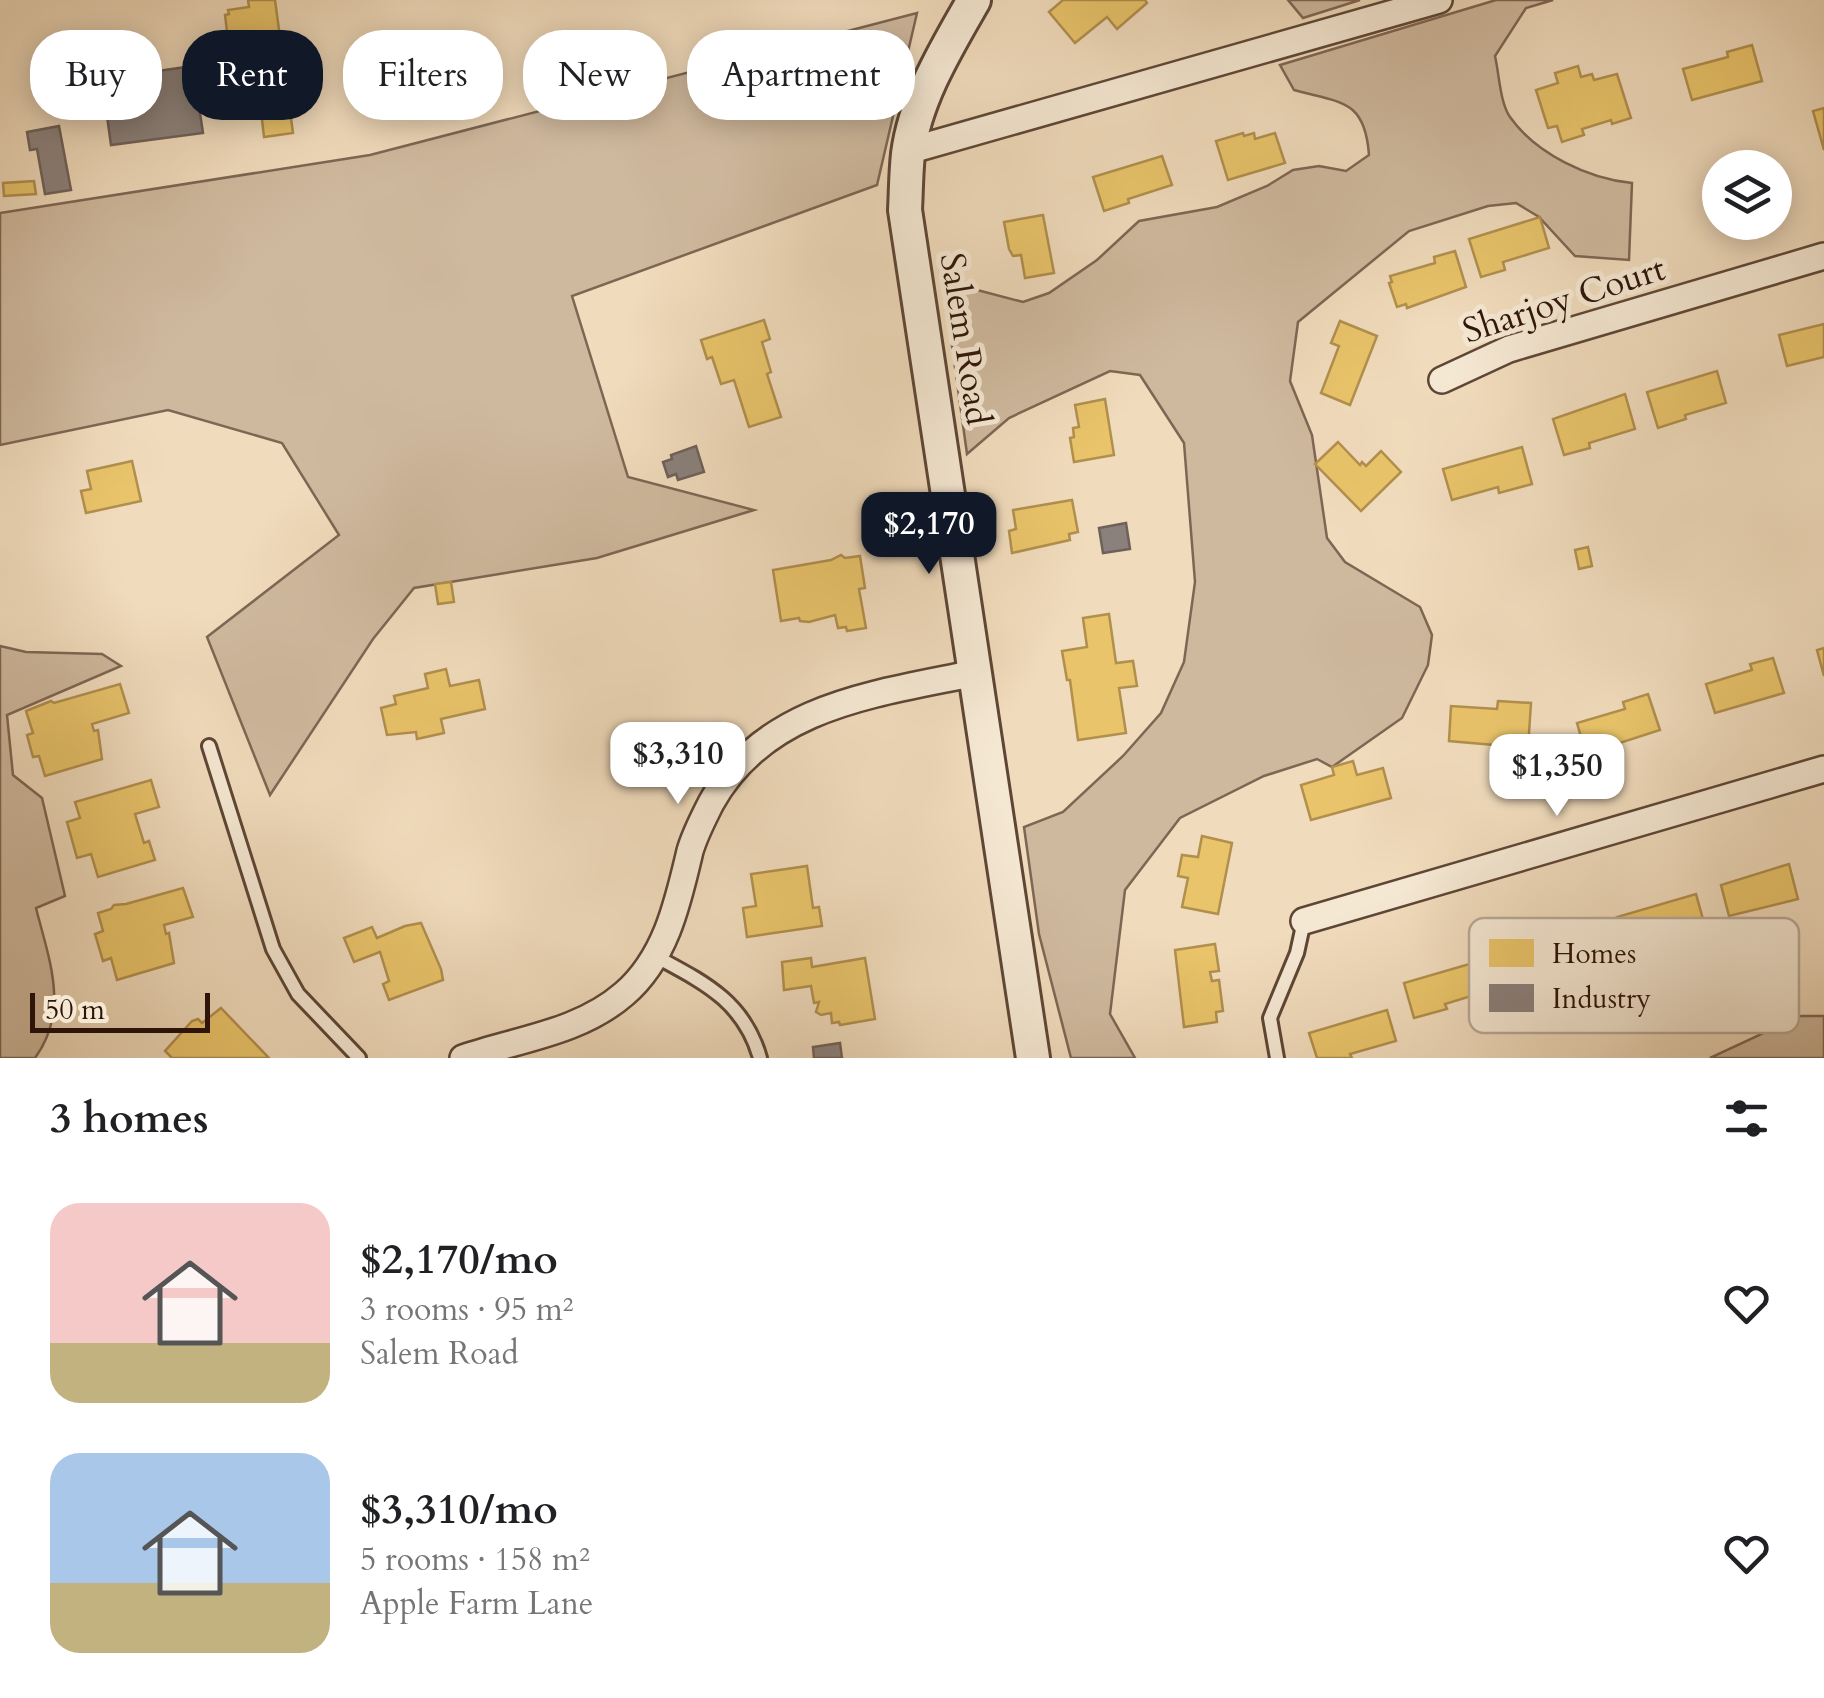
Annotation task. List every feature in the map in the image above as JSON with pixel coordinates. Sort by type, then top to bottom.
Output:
[{"type":"street","name":"Salem Road","points":[[974,0],[923,100],[908,151],[905,210],[1033,1058]]},
{"type":"street","points":[[908,151],[1439,0]]},
{"type":"street","name":"Sharjoy Court","points":[[1442,380],[1509,349],[1824,256]]},
{"type":"street","points":[[463,1058],[581,1022],[628,991],[655,956],[672,921],[700,824],[720,788],[748,754],[798,719],[832,705],[975,674]]},
{"type":"street","points":[[1304,921],[1824,769]]},
{"type":"lane","points":[[209,746],[273,949],[298,994],[359,1058]]},
{"type":"lane","points":[[1277,1058],[1270,1018],[1297,954],[1304,921]]},
{"type":"lane","points":[[655,956],[709,985],[742,1016],[760,1058]]},
{"type":"shaded area","points":[[1288,0],[1360,0],[1303,18]]},
{"type":"shaded area","points":[[1496,0],[1553,0],[1526,8],[1495,56],[1504,104],[1521,130],[1549,153],[1581,170],[1632,183],[1629,260],[1575,256],[1539,217],[1516,203],[1488,206],[1409,231],[1298,322],[1290,381],[1312,435],[1327,538],[1345,562],[1420,607],[1432,635],[1428,665],[1402,718],[1332,767],[1317,759],[1264,776],[1180,818],[1125,890],[1110,1014],[1135,1058],[1071,1058],[1039,934],[1024,827],[1063,812],[1123,756],[1161,713],[1184,662],[1195,582],[1184,443],[1140,375],[1110,371],[1009,418],[967,454],[943,281],[1023,302],[1049,293],[1097,260],[1139,221],[1217,207],[1267,186],[1293,170],[1319,166],[1346,171],[1369,155],[1367,137],[1356,113],[1348,106],[1294,90],[1280,65]]},
{"type":"shaded area","points":[[917,13],[913,30],[852,30]]},
{"type":"shaded area","points":[[687,73],[687,120],[892,120],[877,185],[572,296],[628,477],[754,510],[597,558],[414,588],[373,639],[270,795],[207,637],[339,535],[282,443],[168,410],[0,445],[0,213],[370,155],[523,115],[523,120],[667,120],[667,78]]},
{"type":"shaded area","points":[[0,646],[26,652],[102,654],[121,666],[7,715],[13,775],[42,798],[65,896],[36,908],[51,966],[54,1003],[46,1040],[35,1058],[0,1058]]},
{"type":"shaded area","points":[[1799,1016],[1824,1016],[1824,1058],[1710,1058],[1764,1033],[1799,1033]]},
{"type":"building: Homes","points":[[248,0],[275,0],[279,30],[227,30],[228,10],[249,7]]},
{"type":"building: Homes","points":[[1063,0],[1147,3],[1117,29],[1107,17],[1075,43],[1049,12]]},
{"type":"building: Homes","points":[[1752,45],[1762,81],[1692,100],[1683,69],[1728,57],[1727,52]]},
{"type":"building: Homes","points":[[1578,66],[1581,77],[1592,74],[1594,80],[1617,74],[1631,118],[1582,129],[1584,135],[1562,142],[1557,126],[1548,128],[1536,90],[1558,83],[1555,73]]},
{"type":"building: Homes","points":[[1824,108],[1824,150],[1813,111]]},
{"type":"building: Homes","points":[[262,120],[291,120],[293,133],[264,137]]},
{"type":"building: Homes","points":[[1254,133],[1255,139],[1275,133],[1285,163],[1228,180],[1216,141]]},
{"type":"building: Homes","points":[[1162,156],[1172,185],[1104,211],[1093,177]]},
{"type":"building: Homes","points":[[34,181],[36,194],[4,196],[3,183]]},
{"type":"building: Homes","points":[[1043,215],[1054,273],[1025,278],[1021,255],[1013,256],[1009,249],[1004,222]]},
{"type":"building: Homes","points":[[1540,217],[1549,248],[1503,262],[1505,270],[1481,277],[1469,239]]},
{"type":"building: Homes","points":[[1455,251],[1466,287],[1407,308],[1406,304],[1397,307],[1390,276],[1435,263],[1434,257]]},
{"type":"building: Homes","points":[[764,320],[770,339],[762,342],[771,372],[767,374],[781,417],[749,427],[734,380],[721,384],[701,340]]},
{"type":"building: Homes","points":[[1340,321],[1377,336],[1350,405],[1321,393],[1339,346],[1331,343]]},
{"type":"building: Homes","points":[[1824,324],[1824,357],[1787,366],[1779,335]]},
{"type":"building: Homes","points":[[1717,371],[1726,403],[1658,428],[1647,392]]},
{"type":"building: Homes","points":[[1625,394],[1635,429],[1564,455],[1553,419]]},
{"type":"building: Homes","points":[[1105,399],[1114,455],[1074,462],[1070,438],[1074,437],[1073,428],[1079,427],[1075,405]]},
{"type":"building: Homes","points":[[1338,442],[1360,465],[1362,462],[1366,466],[1381,451],[1401,472],[1361,511],[1315,464]]},
{"type":"building: Homes","points":[[1522,447],[1532,484],[1499,493],[1498,487],[1452,500],[1443,469]]},
{"type":"building: Homes","points":[[132,461],[141,501],[86,513],[81,491],[91,489],[87,471]]},
{"type":"building: Homes","points":[[1072,500],[1078,532],[1069,534],[1070,540],[1012,553],[1009,531],[1016,529],[1013,510]]},
{"type":"building: Homes","points":[[1588,547],[1592,566],[1579,569],[1575,550]]},
{"type":"building: Homes","points":[[841,555],[860,556],[865,588],[859,589],[866,628],[838,628],[835,615],[809,622],[799,618],[781,621],[773,570]]},
{"type":"building: Homes","points":[[451,582],[454,602],[438,604],[435,584]]},
{"type":"building: Homes","points":[[1109,614],[1116,663],[1133,661],[1137,686],[1119,688],[1126,733],[1078,740],[1062,651],[1087,647],[1083,618]]},
{"type":"building: Homes","points":[[1824,648],[1824,676],[1817,650]]},
{"type":"building: Homes","points":[[1773,658],[1784,693],[1715,713],[1706,684],[1752,670],[1750,664]]},
{"type":"building: Homes","points":[[446,669],[450,686],[479,680],[485,709],[441,719],[444,733],[417,739],[416,732],[387,735],[381,708],[396,704],[394,696],[428,688],[425,674]]},
{"type":"building: Homes","points":[[120,684],[129,713],[92,724],[94,731],[98,730],[102,759],[45,776],[39,756],[33,757],[27,735],[33,733],[26,711]]},
{"type":"building: Homes","points":[[1648,694],[1660,730],[1586,754],[1577,723],[1625,709],[1623,702]]},
{"type":"building: Homes","points":[[1498,701],[1531,703],[1528,748],[1449,741],[1451,706],[1497,709]]},
{"type":"building: Homes","points":[[1353,761],[1357,775],[1383,768],[1391,798],[1311,820],[1301,785],[1334,775],[1332,767]]},
{"type":"building: Homes","points":[[151,780],[159,807],[135,814],[144,843],[149,841],[155,860],[98,877],[91,854],[77,858],[67,822],[80,818],[75,802]]},
{"type":"building: Homes","points":[[1202,836],[1232,843],[1218,914],[1182,907],[1188,878],[1178,876],[1182,855],[1198,857]]},
{"type":"building: Homes","points":[[1789,864],[1798,899],[1729,916],[1721,885]]},
{"type":"building: Homes","points":[[807,866],[813,908],[819,907],[822,926],[747,937],[743,908],[756,906],[751,874]]},
{"type":"building: Homes","points":[[183,888],[193,917],[164,925],[174,963],[117,980],[111,958],[103,961],[95,934],[103,931],[98,913],[114,905]]},
{"type":"building: Homes","points":[[1696,894],[1703,918],[1617,918]]},
{"type":"building: Homes","points":[[421,923],[443,980],[389,1000],[383,984],[389,981],[380,952],[354,962],[344,938],[372,927],[377,938]]},
{"type":"building: Homes","points":[[1215,944],[1219,971],[1210,972],[1212,981],[1219,980],[1223,1011],[1216,1012],[1217,1022],[1184,1027],[1175,950]]},
{"type":"building: Homes","points":[[811,958],[812,967],[865,958],[875,1019],[832,1023],[831,1013],[816,1012],[819,1002],[814,1003],[811,986],[784,990],[782,962]]},
{"type":"building: Homes","points":[[1469,964],[1469,997],[1445,1004],[1447,1009],[1414,1018],[1404,983]]},
{"type":"building: Homes","points":[[221,1008],[269,1058],[172,1058],[165,1051],[192,1021],[198,1019],[202,1023]]},
{"type":"building: Homes","points":[[1387,1010],[1396,1041],[1350,1054],[1352,1058],[1317,1058],[1309,1033]]},
{"type":"building: Industry","points":[[182,68],[182,120],[201,120],[203,133],[111,145],[108,120],[162,120],[162,70]]},
{"type":"building: Industry","points":[[59,126],[71,190],[45,194],[37,149],[30,150],[27,132]]},
{"type":"building: Industry","points":[[696,446],[704,472],[678,480],[676,474],[668,477],[663,462]]},
{"type":"building: Industry","points":[[1126,523],[1130,549],[1103,553],[1099,528]]},
{"type":"building: Industry","points":[[840,1043],[842,1058],[814,1058],[813,1047]]}]
